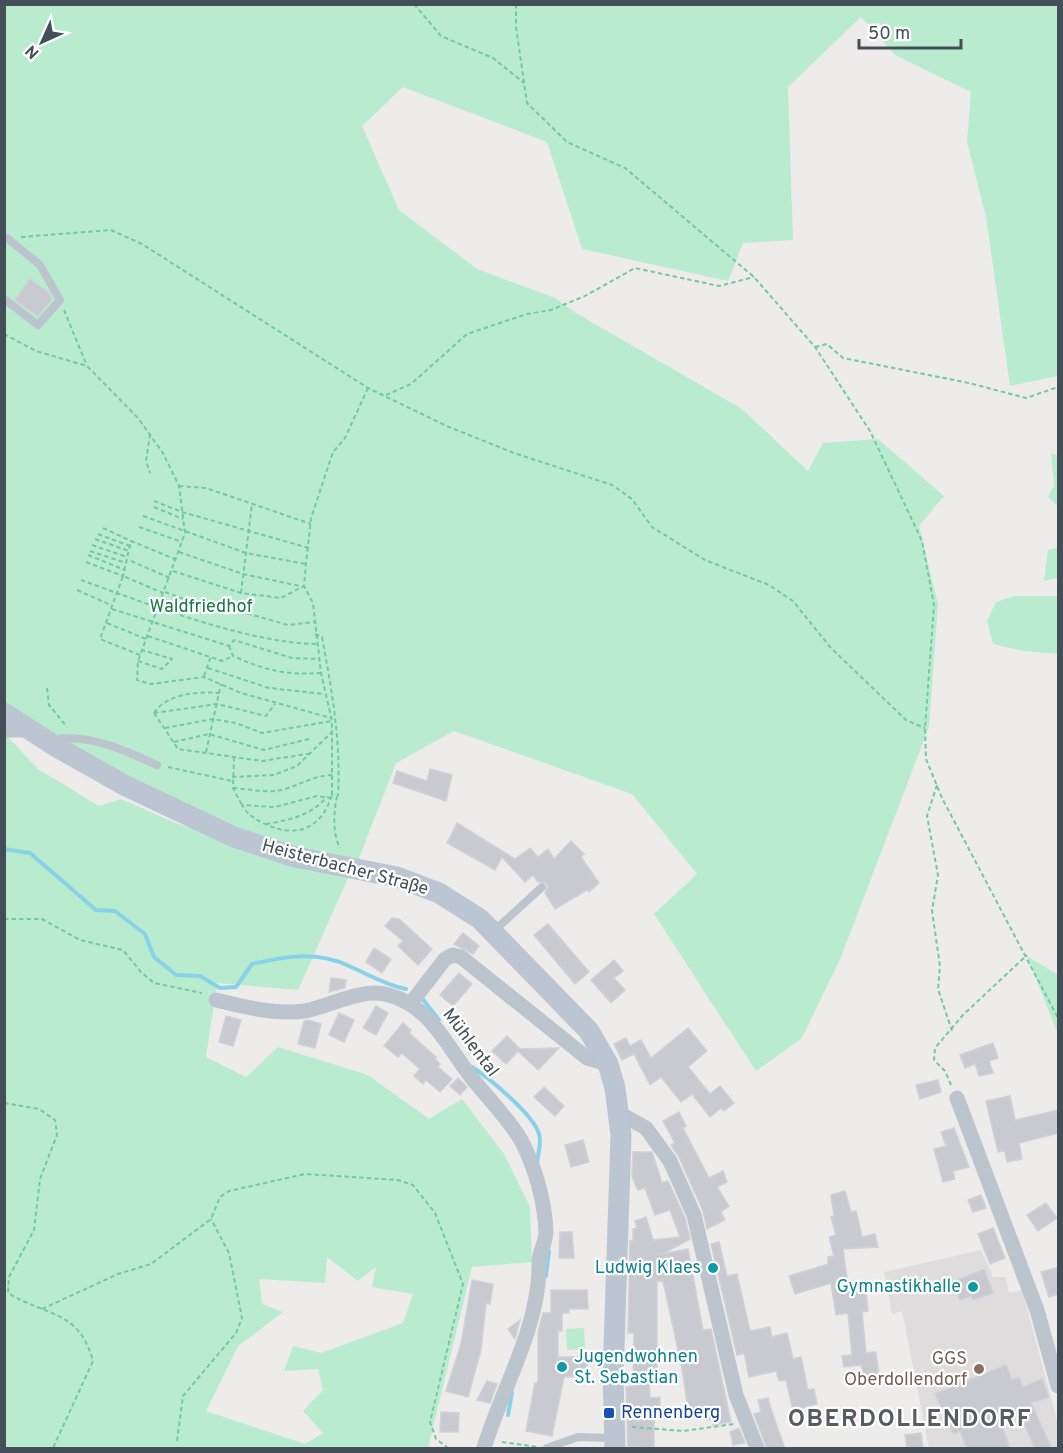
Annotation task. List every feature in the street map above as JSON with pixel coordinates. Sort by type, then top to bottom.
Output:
[{"type":"main road","name":"Heisterbacher Straße","points":[[4,713],[55,746],[154,800],[234,837],[295,857],[397,877],[424,886],[480,919],[589,1030],[608,1064],[619,1113],[621,1135],[613,1377],[614,1437]]},
{"type":"street","points":[[4,730],[30,730]]},
{"type":"street","points":[[411,1003],[445,958],[453,955],[461,957],[587,1058],[608,1064]]},
{"type":"street","name":"Mühlental","points":[[216,999],[246,1008],[278,1012],[303,1011],[369,995],[387,994],[411,1003],[439,1029],[461,1064],[523,1143],[539,1188],[546,1233],[539,1262],[541,1272],[537,1294],[518,1358],[485,1445]]},
{"type":"street","points":[[957,1098],[1037,1310],[1059,1386]]},
{"type":"street","points":[[619,1113],[646,1128],[670,1161],[694,1215],[736,1395],[757,1449]]},
{"type":"lane","points":[[4,299],[39,325],[60,300],[40,265],[7,238]]},
{"type":"lane","points":[[55,746],[62,738],[78,737],[119,747],[157,765]]},
{"type":"lane","points":[[493,932],[542,886]]},
{"type":"lane","points":[[547,1448],[578,1437],[614,1437]]},
{"type":"path","points":[[414,4],[441,36],[493,58],[525,83]]},
{"type":"path","points":[[516,4],[516,27],[527,103],[567,142],[625,168],[754,277],[815,347],[870,430],[922,541],[934,605],[925,728],[926,759],[937,785],[1059,1018]]},
{"type":"path","points":[[7,238],[111,230],[142,244],[368,388],[449,427],[503,449],[612,485],[632,499],[652,527],[705,560],[770,585],[793,601],[830,647],[889,704],[906,720],[925,728]]},
{"type":"path","points":[[386,395],[411,384],[467,334],[526,314],[551,310],[585,296],[635,268],[719,286],[754,277]]},
{"type":"path","points":[[60,300],[87,366],[138,418],[164,453],[179,486],[185,532],[173,571],[138,661],[137,680],[151,684],[204,677],[241,693],[331,719]]},
{"type":"path","points":[[4,334],[36,351],[87,366]]},
{"type":"path","points":[[815,347],[827,344],[843,358],[969,383],[1026,398],[1059,387]]},
{"type":"path","points":[[234,757],[233,788],[247,814],[266,824],[291,832],[303,830],[324,813],[332,796],[333,731],[321,674],[313,603],[302,586],[309,548],[311,518],[333,452],[345,438],[368,388]]},
{"type":"path","points":[[150,434],[146,461],[150,473]]},
{"type":"path","points":[[179,486],[206,488],[311,524]]},
{"type":"path","points":[[154,501],[182,512],[309,548]]},
{"type":"path","points":[[241,593],[252,504]]},
{"type":"path","points":[[154,507],[183,519]]},
{"type":"path","points":[[143,516],[246,553],[306,564]]},
{"type":"path","points":[[140,527],[182,543]]},
{"type":"path","points":[[102,528],[177,560]]},
{"type":"path","points":[[98,534],[130,546]]},
{"type":"path","points":[[95,539],[129,551]]},
{"type":"path","points":[[131,541],[118,593],[100,639],[140,655]]},
{"type":"path","points":[[92,545],[127,557]]},
{"type":"path","points":[[90,551],[126,563]]},
{"type":"path","points":[[179,552],[243,574],[302,586]]},
{"type":"path","points":[[88,555],[125,570]]},
{"type":"path","points":[[131,561],[170,578]]},
{"type":"path","points":[[86,562],[216,611],[218,606],[224,607],[288,625],[314,622]]},
{"type":"path","points":[[173,571],[241,593],[281,597],[302,586]]},
{"type":"path","points":[[81,580],[235,630],[292,644],[317,644]]},
{"type":"path","points":[[77,590],[153,622],[230,646]]},
{"type":"path","points":[[107,623],[222,661],[233,656],[286,675],[321,674]]},
{"type":"path","points":[[315,634],[322,637],[337,718],[340,763],[335,814],[337,842],[341,850]]},
{"type":"path","points":[[230,646],[234,640],[292,658],[320,658]]},
{"type":"path","points":[[230,646],[233,656]]},
{"type":"path","points":[[138,661],[162,669],[172,659],[142,650]]},
{"type":"path","points":[[204,677],[211,656]]},
{"type":"path","points":[[208,668],[269,688],[325,694]]},
{"type":"path","points":[[206,752],[221,683]]},
{"type":"path","points":[[46,688],[49,705],[78,737]]},
{"type":"path","points":[[154,713],[159,705],[187,695],[203,692],[219,693]]},
{"type":"path","points":[[154,713],[217,704],[266,716],[275,703]]},
{"type":"path","points":[[154,713],[178,749],[262,761],[313,753]]},
{"type":"path","points":[[165,728],[213,719],[237,723],[262,733],[331,719]]},
{"type":"path","points":[[157,765],[232,779],[274,775],[297,766],[313,753],[333,731]]},
{"type":"path","points":[[174,742],[209,734],[264,750],[309,739]]},
{"type":"path","points":[[233,788],[262,792],[282,790],[313,777],[334,775]]},
{"type":"path","points":[[937,785],[927,816],[938,875],[932,911],[940,966],[938,989],[952,1031]]},
{"type":"path","points":[[242,805],[275,807],[317,796],[338,796]]},
{"type":"path","points":[[266,824],[291,820],[316,808],[327,797]]},
{"type":"path","points":[[4,919],[42,919],[80,940],[123,950],[141,972],[154,982],[190,990],[216,999]]},
{"type":"path","points":[[957,1098],[945,1071],[934,1060],[935,1048],[952,1031],[963,1015],[1027,955]]},
{"type":"path","points":[[4,1103],[39,1109],[55,1120],[57,1135],[40,1179],[34,1230],[9,1277],[8,1293],[76,1325],[88,1341],[93,1361],[53,1449]]},
{"type":"path","points":[[42,1309],[118,1274],[151,1264],[211,1219],[220,1197],[229,1191],[305,1174],[398,1180],[413,1185],[435,1213],[463,1284],[430,1422],[436,1439],[448,1449]]},
{"type":"path","points":[[177,1441],[183,1396],[236,1334],[242,1318],[229,1253],[211,1219]]},
{"type":"path","points":[[614,1437],[683,1431],[746,1422]]},
{"type":"path","points":[[485,1445],[547,1448]]},
{"type":"shaded area","name":"GGS Oberdollendorf","points":[[981,1250],[993,1277],[1006,1277],[1009,1293],[1022,1290],[1058,1424],[1058,1448],[929,1448],[902,1311],[892,1314],[884,1272]]},
{"type":"green space","name":"Waldfriedhof","points":[[4,5],[1058,5],[1058,376],[1010,386],[986,217],[967,142],[971,92],[895,55],[861,17],[788,87],[793,240],[743,243],[728,281],[582,249],[547,142],[403,87],[362,126],[399,210],[477,269],[555,298],[576,313],[742,409],[808,471],[823,443],[878,439],[944,496],[919,526],[938,604],[929,727],[841,957],[802,1038],[756,1071],[654,914],[697,874],[632,794],[454,731],[396,763],[356,866],[297,854],[156,794],[5,707]]},
{"type":"green space","points":[[1051,453],[1058,456],[1058,506],[1048,497],[1054,486]]},
{"type":"green space","points":[[1058,547],[1058,578],[1044,581],[1048,550]]},
{"type":"green space","points":[[1015,596],[1058,596],[1058,654],[1024,651],[993,644],[987,621],[996,602]]},
{"type":"green space","points":[[4,733],[38,769],[99,806],[121,799],[178,824],[348,878],[298,990],[217,983],[206,1057],[246,1077],[278,1047],[368,1075],[429,1119],[462,1099],[504,1154],[530,1207],[532,1262],[472,1267],[428,1448],[5,1448]],"holes":[[[327,1257],[358,1281],[376,1267],[372,1287],[413,1294],[403,1323],[321,1353],[293,1346],[284,1371],[318,1369],[323,1390],[303,1411],[323,1433],[305,1444],[206,1411],[238,1346],[283,1312],[262,1304],[259,1279],[325,1283]]]},
{"type":"green space","points":[[1027,956],[1058,975],[1058,1034]]},
{"type":"green space","points":[[584,1328],[585,1349],[567,1350],[566,1329]]},
{"type":"building","points":[[30,279],[49,293],[52,299],[38,316],[15,300]]},
{"type":"building","points":[[430,769],[452,775],[446,801],[393,783],[397,771],[427,781]]},
{"type":"building","points":[[457,823],[515,859],[530,848],[538,857],[548,849],[554,859],[571,841],[584,854],[581,857],[599,883],[589,892],[587,890],[555,909],[545,893],[548,886],[544,882],[538,882],[533,875],[525,882],[502,857],[495,870],[447,843]]},
{"type":"building","points":[[392,918],[399,919],[432,949],[418,965],[398,946],[403,941],[385,926]]},
{"type":"building","points":[[548,924],[589,972],[575,984],[534,935]]},
{"type":"building","points":[[463,933],[479,946],[473,954],[454,944]]},
{"type":"building","points":[[374,948],[391,959],[382,973],[366,962]]},
{"type":"building","points":[[614,960],[623,971],[614,978],[625,990],[611,1003],[591,980]]},
{"type":"building","points":[[459,973],[472,984],[453,1006],[440,995]]},
{"type":"building","points":[[331,978],[346,980],[345,988],[329,992]]},
{"type":"building","points":[[376,1006],[388,1013],[376,1035],[363,1028]]},
{"type":"building","points":[[339,1013],[354,1020],[344,1042],[329,1035]]},
{"type":"building","points":[[226,1016],[241,1020],[233,1046],[219,1042]]},
{"type":"building","points":[[304,1021],[321,1024],[315,1048],[298,1044]]},
{"type":"building","points":[[403,1023],[411,1030],[409,1033],[436,1057],[435,1059],[440,1064],[438,1067],[452,1079],[440,1092],[426,1080],[423,1084],[414,1076],[420,1069],[402,1053],[398,1057],[384,1046]]},
{"type":"building","points":[[688,1028],[707,1051],[688,1067],[710,1094],[720,1086],[734,1103],[724,1111],[721,1108],[710,1117],[692,1094],[681,1102],[661,1077],[650,1085],[634,1054],[622,1060],[614,1044],[626,1038],[630,1046],[641,1040],[651,1058]]},
{"type":"building","points":[[507,1036],[520,1049],[559,1048],[538,1070],[518,1051],[506,1064],[492,1051]]},
{"type":"building","points":[[993,1043],[998,1058],[989,1061],[993,1073],[979,1076],[975,1064],[965,1068],[960,1055]]},
{"type":"building","points":[[458,1078],[467,1087],[460,1095],[450,1086]]},
{"type":"building","points":[[938,1080],[941,1092],[920,1099],[916,1085]]},
{"type":"building","points":[[544,1087],[564,1106],[555,1116],[534,1097]]},
{"type":"building","points":[[1010,1096],[1015,1120],[1059,1110],[1059,1133],[1019,1143],[1022,1159],[1007,1162],[1005,1151],[998,1152],[986,1101]]},
{"type":"building","points":[[679,1112],[686,1126],[683,1128],[709,1178],[723,1171],[727,1182],[717,1187],[729,1206],[721,1212],[725,1220],[707,1229],[703,1211],[679,1157],[671,1145],[675,1143],[663,1121]]},
{"type":"building","points":[[954,1128],[969,1167],[953,1171],[955,1179],[943,1182],[934,1149],[946,1146],[941,1132]]},
{"type":"building","points":[[583,1140],[589,1162],[571,1167],[565,1145]]},
{"type":"building","points":[[633,1152],[652,1152],[662,1183],[668,1181],[685,1218],[690,1239],[662,1254],[688,1249],[703,1330],[711,1329],[731,1422],[713,1425],[712,1419],[707,1420],[706,1414],[689,1416],[682,1368],[663,1281],[657,1281],[657,1375],[649,1375],[650,1398],[660,1397],[660,1418],[654,1417],[654,1448],[628,1447],[626,1387],[633,1386],[634,1333],[628,1333],[630,1241],[633,1241],[633,1229],[637,1228],[635,1221],[646,1217],[653,1240],[680,1237],[670,1210],[655,1215],[645,1188],[638,1190],[632,1176]]},
{"type":"building","points":[[845,1191],[851,1212],[856,1211],[862,1237],[875,1234],[878,1247],[843,1249],[849,1293],[866,1291],[868,1311],[862,1312],[866,1353],[876,1352],[880,1383],[863,1385],[861,1365],[844,1367],[842,1356],[852,1355],[848,1313],[836,1315],[831,1283],[795,1294],[789,1276],[828,1264],[828,1257],[834,1256],[829,1237],[836,1235],[831,1217],[834,1216],[831,1195]]},
{"type":"building","points":[[981,1195],[986,1208],[973,1212],[968,1200]]},
{"type":"building","points":[[1046,1203],[1057,1218],[1038,1231],[1027,1215]]},
{"type":"building","points":[[993,1228],[1005,1258],[990,1264],[978,1234]]},
{"type":"building","points":[[560,1232],[572,1232],[574,1258],[559,1258]]},
{"type":"building","points":[[719,1242],[727,1276],[737,1274],[750,1331],[770,1327],[772,1337],[787,1333],[793,1359],[801,1357],[808,1390],[814,1389],[817,1404],[793,1410],[786,1380],[779,1381],[776,1371],[749,1377],[744,1353],[737,1355],[711,1244]]},
{"type":"building","points":[[1059,1267],[1059,1294],[1049,1297],[1041,1272]]},
{"type":"building","name":"Gymnastikhalle","points":[[984,1269],[993,1293],[973,1300],[971,1296],[960,1300],[953,1282]]},
{"type":"building","points":[[472,1280],[493,1284],[490,1304],[486,1303],[481,1350],[468,1397],[446,1391],[461,1344]]},
{"type":"building","name":"Jugendwohnen St. Sebastian","points":[[551,1290],[587,1290],[588,1309],[569,1309],[569,1313],[562,1313],[562,1331],[558,1331],[558,1357],[587,1357],[587,1376],[564,1377],[552,1436],[526,1431],[535,1383],[538,1383],[538,1332],[543,1313],[551,1313]]},
{"type":"building","points":[[520,1320],[517,1331],[515,1339],[508,1329]]},
{"type":"building","points":[[1006,1365],[1012,1380],[1019,1377],[1023,1387],[1042,1379],[1049,1397],[1031,1403],[1052,1449],[1035,1449],[1021,1416],[1001,1423],[1010,1449],[967,1449],[960,1431],[954,1434],[935,1394]]},
{"type":"building","points":[[487,1381],[497,1384],[490,1403],[477,1400]]},
{"type":"building","points":[[768,1398],[785,1449],[767,1449],[754,1414],[761,1412],[758,1400]]},
{"type":"building","points":[[441,1412],[459,1413],[458,1432],[440,1432]]},
{"type":"building","points":[[739,1428],[745,1443],[733,1445],[730,1432]]},
{"type":"building","points":[[921,1433],[923,1449],[907,1449],[905,1435]]},
{"type":"waterway","points":[[4,849],[30,853],[96,910],[115,911],[145,934],[154,957],[176,975],[200,976],[220,988],[236,987],[252,964],[301,956],[337,961],[406,989]]},
{"type":"waterway","points":[[421,997],[439,1020]]},
{"type":"waterway","points":[[472,1067],[489,1079],[529,1117],[539,1134],[537,1162]]},
{"type":"waterway","points":[[546,1276],[549,1251]]},
{"type":"waterway","points":[[508,1415],[512,1393]]},
{"type":"place","name":"Ludwig Klaes","points":[[713,1268]]},
{"type":"place","name":"Gymnastikhalle","points":[[973,1287]]},
{"type":"place","name":"Jugendwohnen St. Sebastian","points":[[562,1367]]},
{"type":"place","name":"GGS Oberdollendorf","points":[[979,1369]]},
{"type":"place","name":"Rennenberg","points":[[609,1413]]},
{"type":"district","name":"OBERDOLLENDORF","points":[[910,1420]]}]
